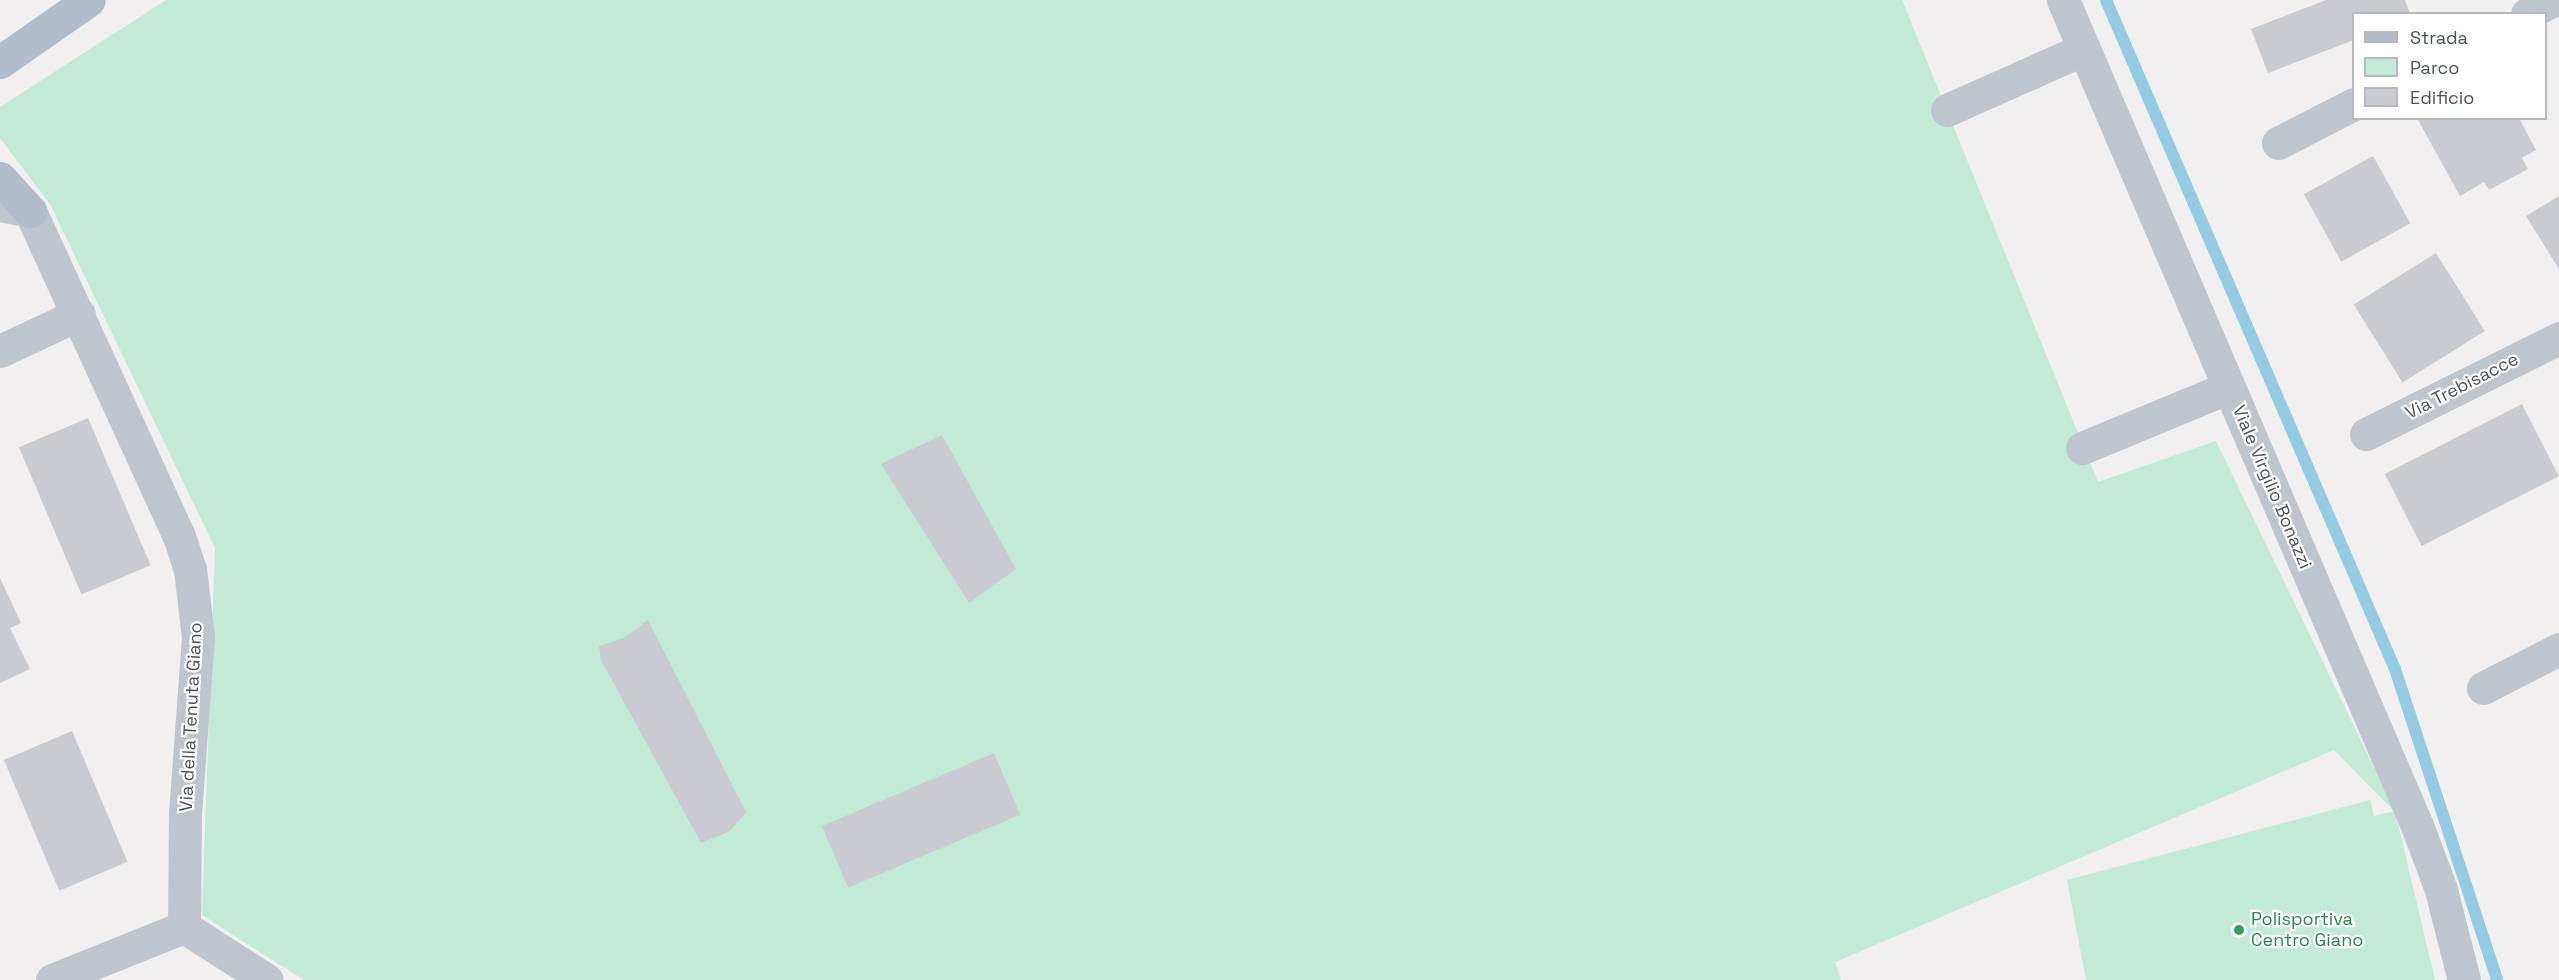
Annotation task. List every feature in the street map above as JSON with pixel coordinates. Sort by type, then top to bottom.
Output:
[{"type":"main road","points":[[0,62],[89,0]]},
{"type":"main road","points":[[0,178],[15,208]]},
{"type":"street","name":"Viale Virgilio Bonazzi","points":[[2063,0],[2418,828],[2441,890],[2464,980]]},
{"type":"street","points":[[2531,12],[2553,0]]},
{"type":"street","points":[[1947,110],[2084,49]]},
{"type":"street","points":[[2278,142],[2352,105]]},
{"type":"street","name":"Via della Tenuta Giano","points":[[15,208],[79,314],[179,536],[195,590],[198,637],[185,813],[184,927]]},
{"type":"street","points":[[0,351],[79,314]]},
{"type":"street","name":"Via Trebisacce","points":[[2366,434],[2559,338]]},
{"type":"street","points":[[2082,448],[2229,387]]},
{"type":"street","points":[[2484,687],[2559,649]]},
{"type":"street","points":[[52,980],[184,927],[267,980]]},
{"type":"green space","points":[[166,0],[1902,0],[2098,482],[2216,441],[2395,811],[2435,980],[2086,980],[2067,880],[2370,800],[2374,816],[2394,811],[2334,750],[1835,962],[1841,980],[304,980],[202,915],[215,548],[50,204],[0,138],[0,107]]},
{"type":"building","points":[[2326,0],[2405,0],[2409,12],[2352,12],[2352,41],[2268,73],[2251,29]]},
{"type":"building","points":[[2418,120],[2520,120],[2536,150],[2522,158],[2528,169],[2489,190],[2484,182],[2460,196]]},
{"type":"building","points":[[2373,156],[2410,223],[2341,262],[2304,194]]},
{"type":"building","points":[[2559,196],[2559,269],[2526,216]]},
{"type":"building","points":[[2436,253],[2485,331],[2402,382],[2354,304]]},
{"type":"building","points":[[2522,404],[2559,476],[2422,546],[2385,474]]},
{"type":"building","points":[[88,418],[151,565],[81,595],[19,447]]},
{"type":"building","points":[[942,435],[1016,569],[969,603],[881,464]]},
{"type":"building","points":[[0,578],[21,623],[10,628],[30,669],[0,683]]},
{"type":"building","points":[[648,620],[746,812],[730,831],[701,843],[601,660],[599,646],[624,638]]},
{"type":"building","points":[[72,731],[127,862],[59,891],[4,760]]},
{"type":"building","points":[[994,753],[1020,815],[848,888],[822,826]]},
{"type":"waterway","points":[[2106,0],[2395,669],[2497,980]]},
{"type":"place","name":"Polisportiva Centro Giano","points":[[2239,930]]}]
